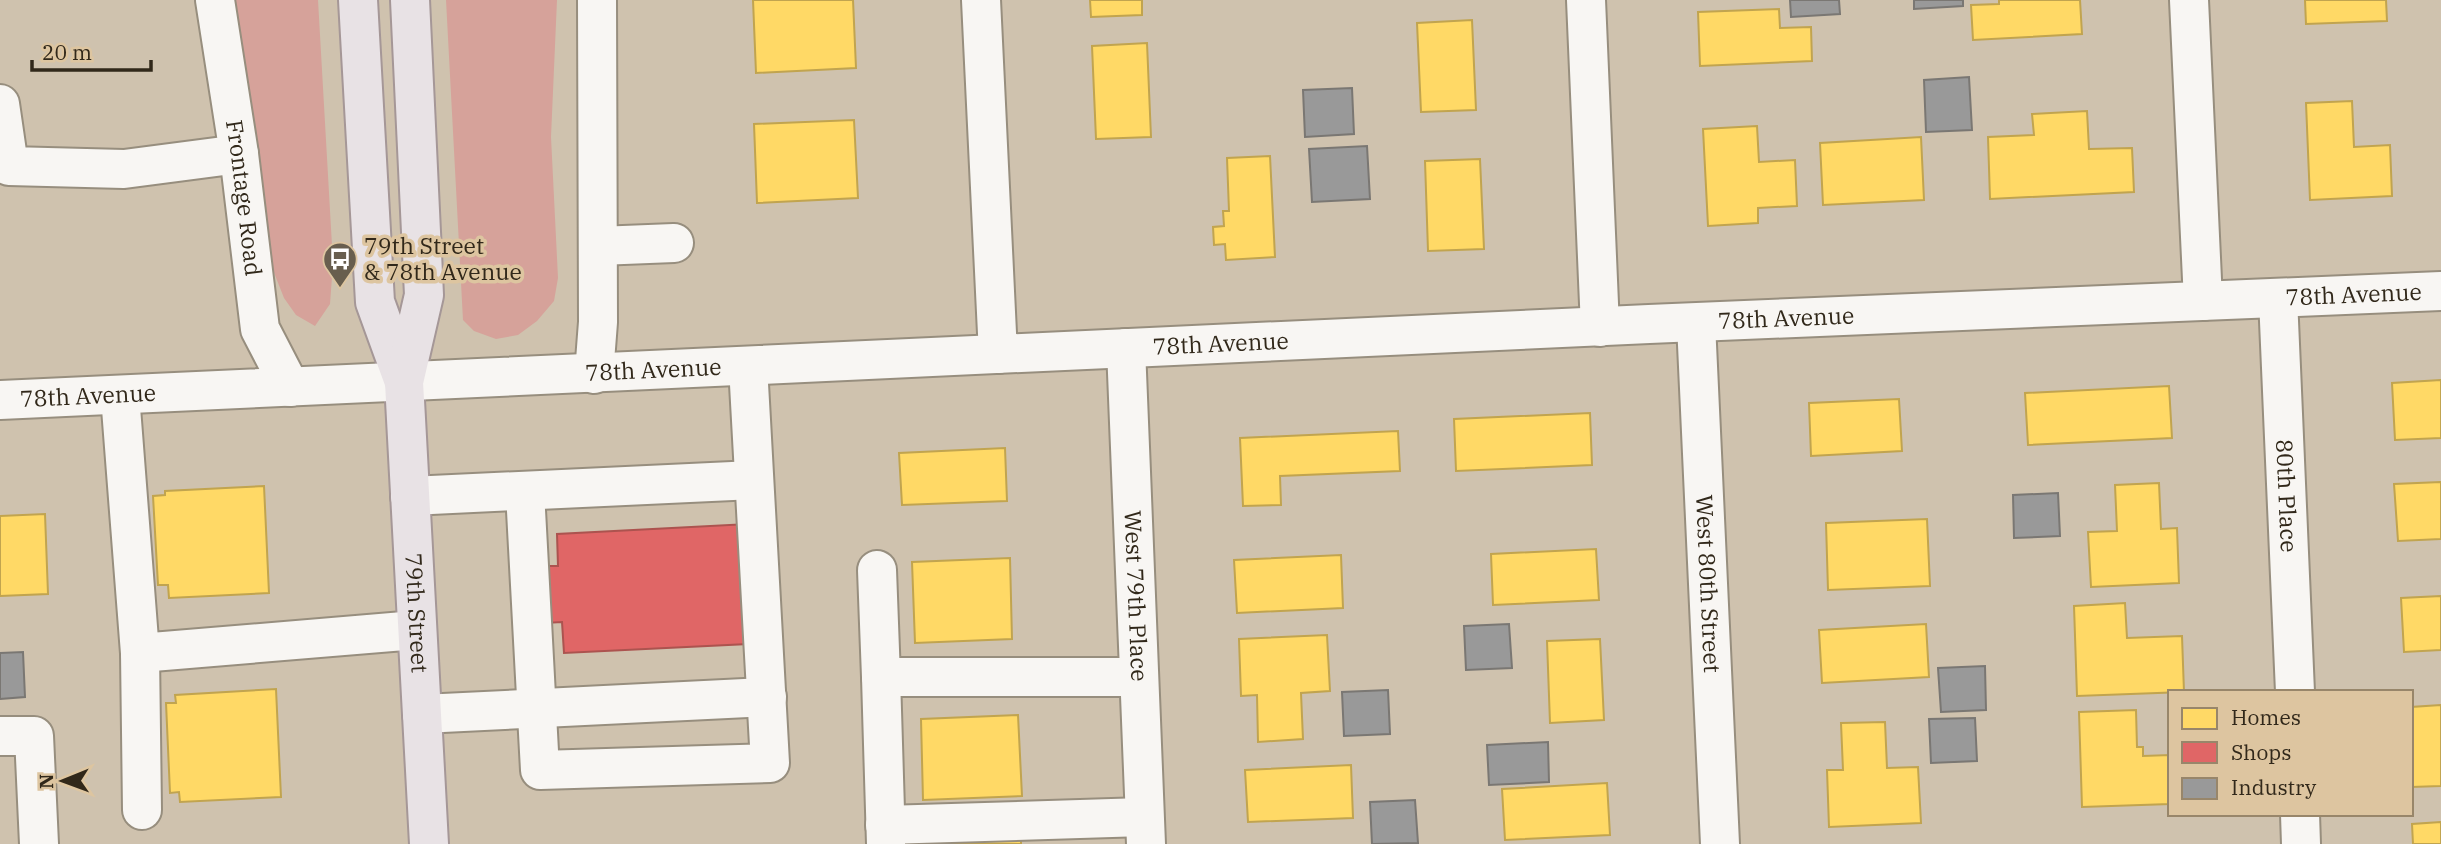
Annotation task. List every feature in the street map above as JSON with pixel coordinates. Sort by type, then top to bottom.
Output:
[{"type":"main road","name":"79th Street","points":[[358,0],[375,302],[404,383]]},
{"type":"main road","name":"79th Street","points":[[410,0],[425,295],[404,383],[429,844]]},
{"type":"street","name":"Frontage Road","points":[[215,0],[239,154],[260,329],[290,387]]},
{"type":"street","points":[[594,374],[598,322],[597,0]]},
{"type":"street","points":[[981,0],[998,354]]},
{"type":"street","points":[[1586,0],[1600,327]]},
{"type":"street","points":[[2189,0],[2203,301]]},
{"type":"street","points":[[0,104],[4,166],[124,169],[239,154]]},
{"type":"street","points":[[598,246],[674,243]]},
{"type":"street","name":"78th Avenue","points":[[0,400],[2441,291]]},
{"type":"street","name":"80th Place","points":[[2278,299],[2295,690]]},
{"type":"street","name":"West 80th Street","points":[[1696,323],[1720,844]]},
{"type":"street","name":"West 79th Place","points":[[1126,348],[1145,830]]},
{"type":"street","points":[[525,492],[540,770],[770,763],[748,366]]},
{"type":"street","points":[[120,395],[140,653],[142,810]]},
{"type":"street","points":[[410,496],[754,480]]},
{"type":"street","points":[[877,570],[886,834],[1145,830]]},
{"type":"street","points":[[140,653],[416,630]]},
{"type":"street","points":[[881,677],[1139,677]]},
{"type":"street","points":[[422,714],[767,697]]},
{"type":"street","points":[[0,736],[34,736],[39,844]]},
{"type":"street","points":[[2300,816],[2301,844]]},
{"type":"shaded area","points":[[229,0],[318,0],[333,263],[330,304],[315,326],[296,315],[284,298],[273,270]]},
{"type":"shaded area","points":[[446,0],[557,0],[551,137],[558,278],[554,301],[537,321],[518,335],[496,339],[474,331],[463,320]]},
{"type":"building: Homes","points":[[753,0],[853,0],[856,68],[756,73]]},
{"type":"building: Homes","points":[[1090,0],[1142,0],[1142,15],[1091,17]]},
{"type":"building: Homes","points":[[1999,0],[2080,0],[2082,34],[1973,40],[1971,5],[1999,4]]},
{"type":"building: Homes","points":[[2305,0],[2386,0],[2387,21],[2306,24]]},
{"type":"building: Homes","points":[[1779,9],[1780,28],[1811,27],[1812,61],[1700,66],[1698,12]]},
{"type":"building: Homes","points":[[1472,20],[1476,110],[1421,112],[1417,23]]},
{"type":"building: Homes","points":[[1147,43],[1151,137],[1096,139],[1092,46]]},
{"type":"building: Homes","points":[[2352,101],[2354,147],[2390,145],[2392,196],[2310,200],[2306,103]]},
{"type":"building: Homes","points":[[2087,111],[2089,149],[2132,148],[2134,192],[1990,199],[1988,137],[2034,135],[2032,114]]},
{"type":"building: Homes","points":[[854,120],[858,198],[757,203],[754,124]]},
{"type":"building: Homes","points":[[1757,126],[1759,162],[1795,160],[1797,206],[1758,208],[1758,223],[1708,226],[1703,129]]},
{"type":"building: Homes","points":[[1921,137],[1924,200],[1823,205],[1820,143]]},
{"type":"building: Homes","points":[[1270,156],[1275,257],[1226,260],[1225,244],[1214,245],[1213,227],[1224,226],[1223,211],[1229,211],[1227,158]]},
{"type":"building: Homes","points":[[1480,159],[1484,249],[1428,251],[1425,161]]},
{"type":"building: Homes","points":[[2441,380],[2441,438],[2395,440],[2392,383]]},
{"type":"building: Homes","points":[[2169,386],[2172,438],[2028,445],[2025,393]]},
{"type":"building: Homes","points":[[1899,399],[1902,451],[1811,456],[1809,403]]},
{"type":"building: Homes","points":[[1590,413],[1592,465],[1456,471],[1454,419]]},
{"type":"building: Homes","points":[[1398,431],[1400,471],[1280,476],[1281,505],[1243,506],[1240,438]]},
{"type":"building: Homes","points":[[1005,448],[1007,501],[902,505],[899,453]]},
{"type":"building: Homes","points":[[2441,482],[2441,539],[2398,541],[2394,484]]},
{"type":"building: Homes","points":[[2159,483],[2161,529],[2177,528],[2179,583],[2091,587],[2088,532],[2117,531],[2115,485]]},
{"type":"building: Homes","points":[[264,486],[269,593],[169,598],[168,585],[158,585],[153,496],[165,495],[165,491]]},
{"type":"building: Homes","points":[[45,514],[48,594],[0,596],[0,516]]},
{"type":"building: Homes","points":[[1927,519],[1930,586],[1828,590],[1826,523]]},
{"type":"building: Homes","points":[[1596,549],[1599,600],[1493,605],[1491,554]]},
{"type":"building: Homes","points":[[1341,555],[1343,608],[1237,613],[1234,560]]},
{"type":"building: Homes","points":[[1010,558],[1012,639],[915,643],[912,562]]},
{"type":"building: Homes","points":[[2441,596],[2441,650],[2404,652],[2401,598]]},
{"type":"building: Homes","points":[[2125,603],[2127,638],[2182,636],[2184,690],[2077,696],[2074,606]]},
{"type":"building: Homes","points":[[1926,624],[1929,677],[1822,683],[1819,630]]},
{"type":"building: Homes","points":[[1327,635],[1330,691],[1301,693],[1303,739],[1258,742],[1257,695],[1241,696],[1239,639]]},
{"type":"building: Homes","points":[[1600,639],[1604,720],[1550,723],[1547,641]]},
{"type":"building: Homes","points":[[276,689],[281,797],[180,802],[179,792],[170,793],[166,703],[176,703],[175,695]]},
{"type":"building: Homes","points":[[2441,705],[2441,786],[2413,787],[2413,707]]},
{"type":"building: Homes","points":[[2136,710],[2137,747],[2143,747],[2143,756],[2168,755],[2168,804],[2082,807],[2079,712]]},
{"type":"building: Homes","points":[[1018,715],[1022,796],[923,800],[921,719]]},
{"type":"building: Homes","points":[[1885,722],[1887,768],[1918,767],[1921,823],[1829,827],[1827,770],[1843,770],[1841,723]]},
{"type":"building: Homes","points":[[1351,765],[1353,818],[1248,822],[1245,770]]},
{"type":"building: Homes","points":[[1607,783],[1610,835],[1505,840],[1502,789]]},
{"type":"building: Homes","points":[[2441,822],[2441,844],[2413,844],[2412,824]]},
{"type":"building: Homes","points":[[1021,838],[1021,844],[923,844],[923,843]]},
{"type":"building: Shops","points":[[748,524],[748,644],[564,653],[562,622],[545,623],[542,566],[558,566],[557,534]]},
{"type":"building: Industry","points":[[1790,0],[1839,0],[1840,14],[1791,17]]},
{"type":"building: Industry","points":[[1914,0],[1963,0],[1963,6],[1914,9]]},
{"type":"building: Industry","points":[[1969,77],[1972,130],[1926,132],[1924,80]]},
{"type":"building: Industry","points":[[1352,88],[1354,134],[1305,137],[1303,90]]},
{"type":"building: Industry","points":[[1367,146],[1370,199],[1312,202],[1309,149]]},
{"type":"building: Industry","points":[[2058,493],[2060,536],[2014,538],[2013,495]]},
{"type":"building: Industry","points":[[1509,624],[1512,668],[1466,670],[1464,626]]},
{"type":"building: Industry","points":[[23,652],[25,697],[0,699],[0,653]]},
{"type":"building: Industry","points":[[1985,666],[1986,710],[1941,712],[1938,668]]},
{"type":"building: Industry","points":[[1388,690],[1390,734],[1344,736],[1342,692]]},
{"type":"building: Industry","points":[[1975,718],[1977,761],[1931,763],[1929,719]]},
{"type":"building: Industry","points":[[1548,742],[1549,782],[1489,785],[1487,745]]},
{"type":"building: Industry","points":[[1415,800],[1418,843],[1372,844],[1370,802]]},
{"type":"place","name":"79th Street & 78th Avenue","points":[[340,289]]}]
